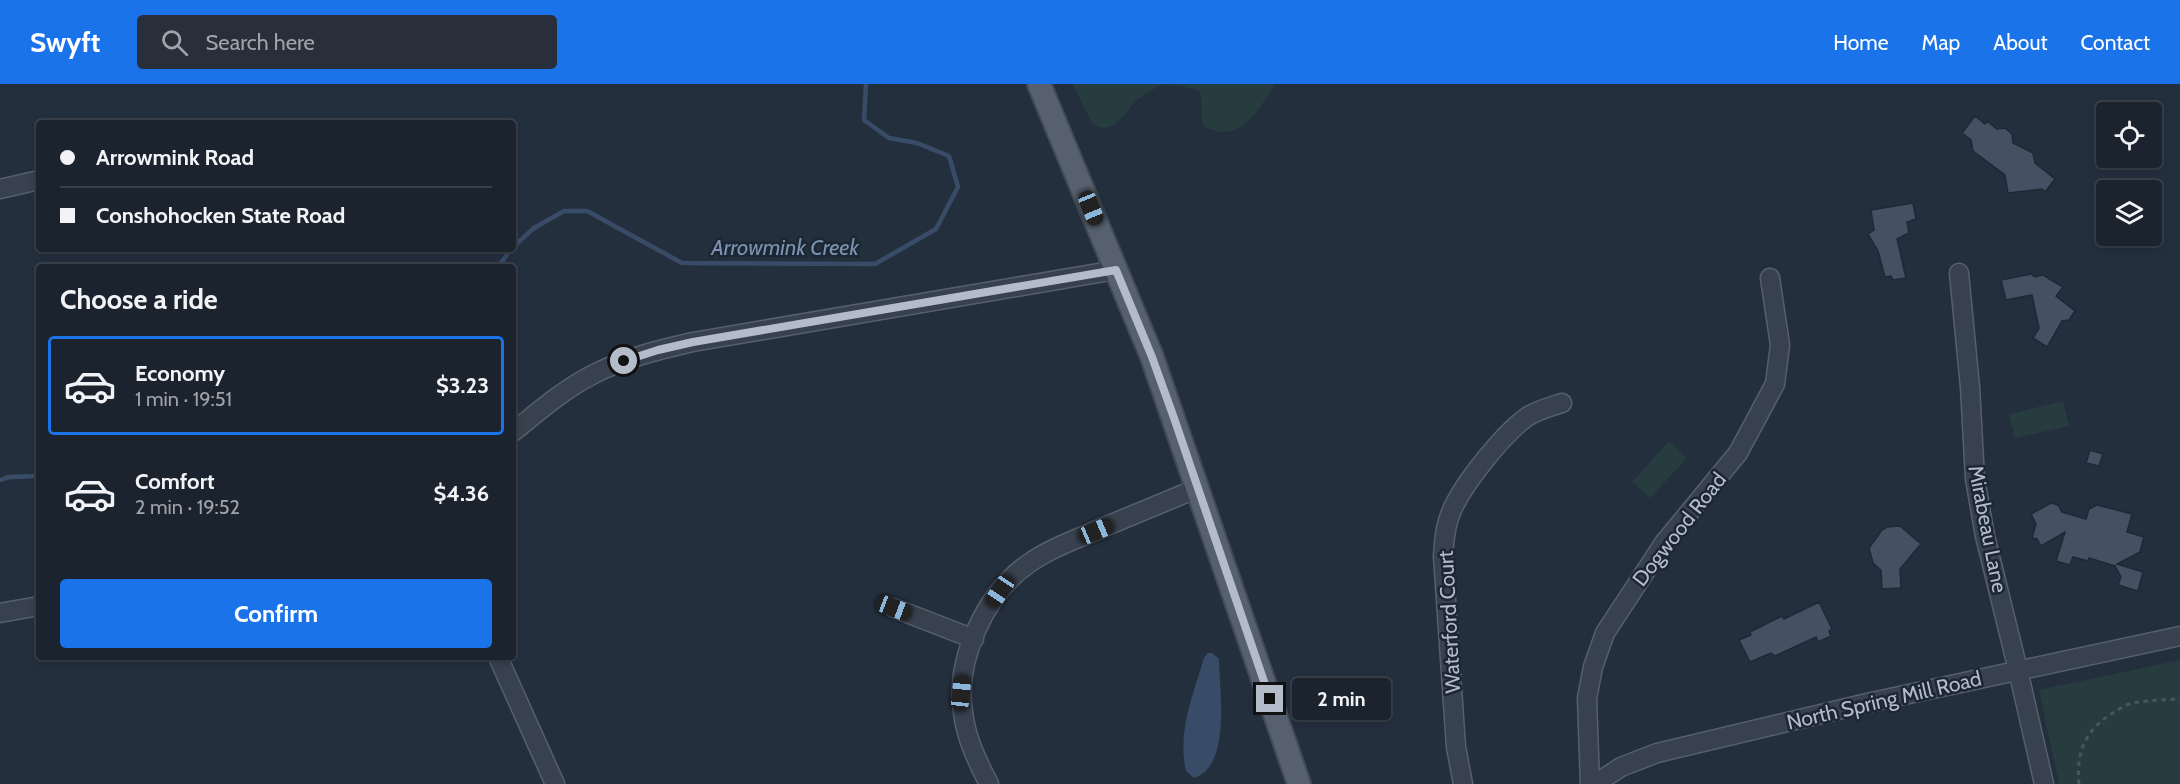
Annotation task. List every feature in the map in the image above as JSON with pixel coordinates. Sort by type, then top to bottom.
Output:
[{"type":"main road","points":[[1039,84],[1152,357],[1299,784]]},
{"type":"street","points":[[0,189],[36,181]]},
{"type":"street","points":[[516,430],[558,397],[592,375],[658,350],[693,342],[1116,270]]},
{"type":"street","name":"Mirabeau Lane","points":[[1959,273],[1970,387],[1975,479],[1985,536],[2044,784]]},
{"type":"street","name":"Dogwood Road","points":[[1590,784],[1587,698],[1593,667],[1605,633],[1664,543],[1738,453],[1774,384],[1780,345],[1770,278]]},
{"type":"street","name":"Waterford Court","points":[[1463,784],[1455,747],[1443,556],[1445,535],[1457,498],[1468,481],[1528,416],[1562,403]]},
{"type":"street","points":[[989,784],[971,746],[962,711],[963,677],[974,639],[1000,591],[1026,565],[1056,548],[1198,488]]},
{"type":"street","points":[[0,613],[36,607]]},
{"type":"street","points":[[894,608],[974,639]]},
{"type":"street","name":"North Spring Mill Road","points":[[1595,784],[1621,767],[1657,753],[1867,703],[2180,636]]},
{"type":"street","points":[[499,660],[555,784]]},
{"type":"path","points":[[2079,784],[2081,751],[2091,730],[2100,722],[2125,705],[2180,699]]},
{"type":"green space","points":[[1073,84],[1275,84],[1262,105],[1246,123],[1238,129],[1227,132],[1203,126],[1199,91],[1171,85],[1162,85],[1149,92],[1137,100],[1115,124],[1102,128],[1092,124]]},
{"type":"green space","points":[[2063,401],[2069,426],[2015,438],[2009,414]]},
{"type":"green space","points":[[1669,441],[1687,458],[1650,498],[1632,482]]},
{"type":"green space","points":[[2180,660],[2180,784],[2059,784],[2039,690]]},
{"type":"water","points":[[1208,653],[1212,653],[1219,659],[1221,725],[1219,743],[1206,771],[1194,778],[1186,771],[1183,742],[1195,686],[1204,658]]},
{"type":"building","points":[[1975,116],[1985,124],[1987,121],[1997,129],[2005,128],[2012,134],[2013,143],[2033,153],[2035,163],[2055,179],[2045,192],[2042,189],[2008,193],[2005,175],[1973,151],[1971,140],[1962,133]]},
{"type":"building","points":[[1913,203],[1916,219],[1907,222],[1909,233],[1897,239],[1906,278],[1893,280],[1891,276],[1885,277],[1878,251],[1868,234],[1874,230],[1871,210]]},
{"type":"building","points":[[2031,274],[2035,277],[2043,275],[2063,287],[2056,296],[2075,311],[2069,320],[2062,321],[2047,347],[2033,338],[2039,328],[2032,295],[2006,300],[2001,280]]},
{"type":"building","points":[[2090,450],[2103,454],[2099,466],[2086,463]]},
{"type":"building","points":[[2051,503],[2058,505],[2062,512],[2086,519],[2089,509],[2097,505],[2132,514],[2127,532],[2144,537],[2140,552],[2117,564],[2143,572],[2138,591],[2118,585],[2121,577],[2115,566],[2089,558],[2088,561],[2073,557],[2070,565],[2056,561],[2065,532],[2041,546],[2037,539],[2032,538],[2036,524],[2031,514]]},
{"type":"building","points":[[1900,526],[1921,544],[1900,569],[1901,588],[1882,589],[1881,570],[1873,563],[1869,548],[1882,530],[1887,527]]},
{"type":"building","points":[[1819,602],[1832,629],[1829,631],[1831,636],[1818,642],[1816,637],[1775,656],[1771,653],[1750,662],[1739,640],[1782,616],[1784,619]]},
{"type":"waterway","name":"Arrowmink Creek","points":[[516,244],[534,228],[564,211],[587,211],[682,263],[875,264],[936,229],[958,187],[949,156],[917,143],[889,138],[864,120],[866,84]]},
{"type":"waterway","name":"Arrowmink Creek","points":[[500,264],[509,252]]},
{"type":"waterway","name":"Arrowmink Creek","points":[[0,480],[9,477],[36,476]]},
{"type":"route","points":[[624,361],[693,342],[1116,270],[1174,418],[1270,699]]}]
